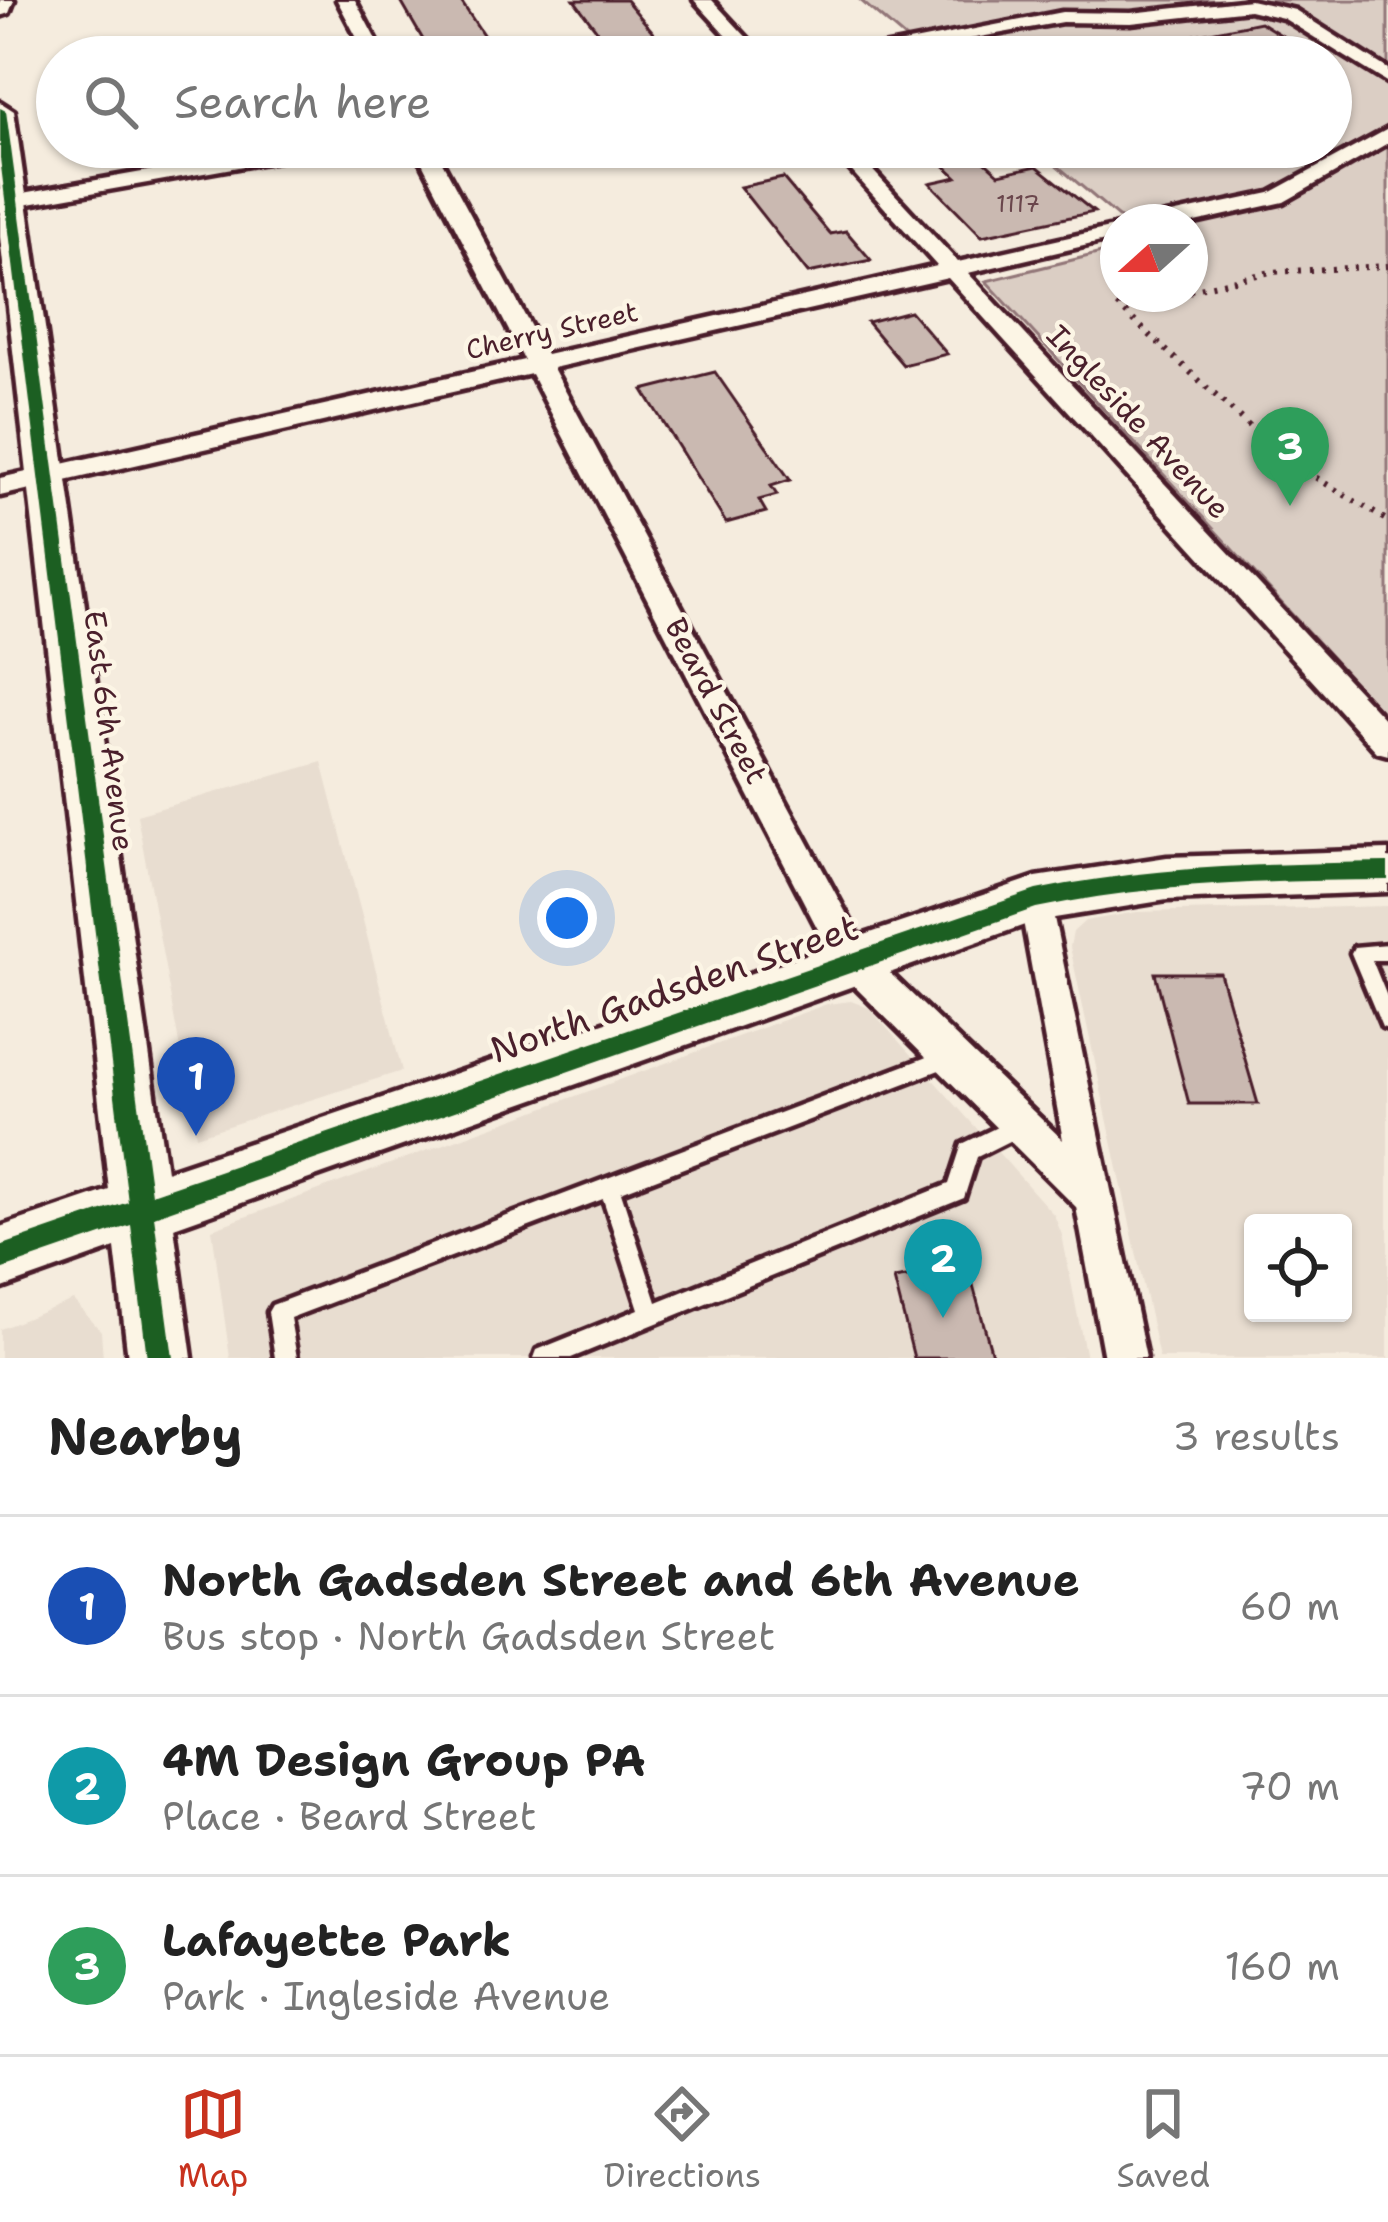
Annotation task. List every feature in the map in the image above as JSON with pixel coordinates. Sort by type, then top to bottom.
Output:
[{"type":"street","points":[[346,0],[365,36]]},
{"type":"street","points":[[703,0],[736,36]]},
{"type":"street","points":[[957,36],[1062,17],[1131,18],[1262,6],[1289,14],[1324,36]]},
{"type":"street","points":[[1352,54],[1388,77]]},
{"type":"street","name":"East 6th Avenue","points":[[0,111],[12,201],[23,482],[160,1358]]},
{"type":"street","points":[[1352,155],[1388,135]]},
{"type":"street","points":[[12,201],[198,168]]},
{"type":"street","name":"Beard Street","points":[[435,168],[853,961],[1090,1194]]},
{"type":"street","name":"Ingleside Avenue","points":[[859,168],[1388,743]]},
{"type":"street","points":[[1208,212],[1277,198],[1330,168]]},
{"type":"street","name":"Cherry Street","points":[[23,482],[1100,236]]},
{"type":"street","name":"North Gadsden Street","points":[[0,1258],[1036,899],[1171,875],[1388,871]]},
{"type":"street","points":[[1036,899],[1125,1358]]},
{"type":"lane","points":[[1388,952],[1360,953],[1388,1021]]},
{"type":"lane","points":[[286,1358],[279,1312],[951,1057]]},
{"type":"lane","points":[[545,1358],[957,1191],[969,1150],[1020,1125]]},
{"type":"lane","points":[[608,1186],[651,1315]]},
{"type":"path","points":[[1208,286],[1271,272],[1388,266]]},
{"type":"path","points":[[1126,312],[1285,459],[1388,521]]},
{"type":"shaded area","points":[[860,0],[1388,0],[1388,719],[986,281],[1100,253],[1100,312],[1208,312],[1208,204],[1103,204],[1060,168],[1352,168],[1352,36],[902,36]]},
{"type":"shaded area","points":[[322,762],[402,1071],[196,1136],[137,815]]},
{"type":"shaded area","points":[[1388,906],[1388,1358],[1159,1358],[1070,947],[1073,932],[1085,921],[1137,912]]},
{"type":"shaded area","points":[[851,1001],[869,1008],[1054,1215],[1086,1358],[230,1358],[212,1229],[827,1004]]},
{"type":"shaded area","points":[[73,1300],[101,1331],[103,1358],[0,1358],[0,1329]]},
{"type":"building","points":[[400,0],[460,0],[484,36],[421,36]]},
{"type":"building","points":[[574,0],[626,0],[656,36],[601,36]]},
{"type":"building","points":[[1260,22],[1282,36],[1191,36]]},
{"type":"building","points":[[947,168],[992,168],[999,174],[1039,168],[1094,212],[982,236],[930,183],[957,177]]},
{"type":"building","points":[[783,178],[830,234],[846,231],[871,260],[808,273],[740,187]]},
{"type":"building","points":[[910,311],[947,354],[903,365],[867,322]]},
{"type":"building","points":[[715,372],[790,480],[771,486],[777,495],[759,500],[766,512],[726,523],[643,390]]},
{"type":"building","points":[[1155,973],[1220,973],[1258,1104],[1189,1104]]},
{"type":"building","points":[[968,1267],[993,1358],[914,1358],[894,1279]]},
{"type":"cycle path","points":[[0,111],[160,1358]]},
{"type":"cycle path","points":[[0,1258],[1036,899],[1167,878],[1388,871]]},
{"type":"place","name":"Lafayette Park","points":[[1290,506]]},
{"type":"place","name":"North Gadsden Street and 6th Avenue","points":[[196,1136]]},
{"type":"place","name":"4M Design Group PA","points":[[943,1318]]}]
